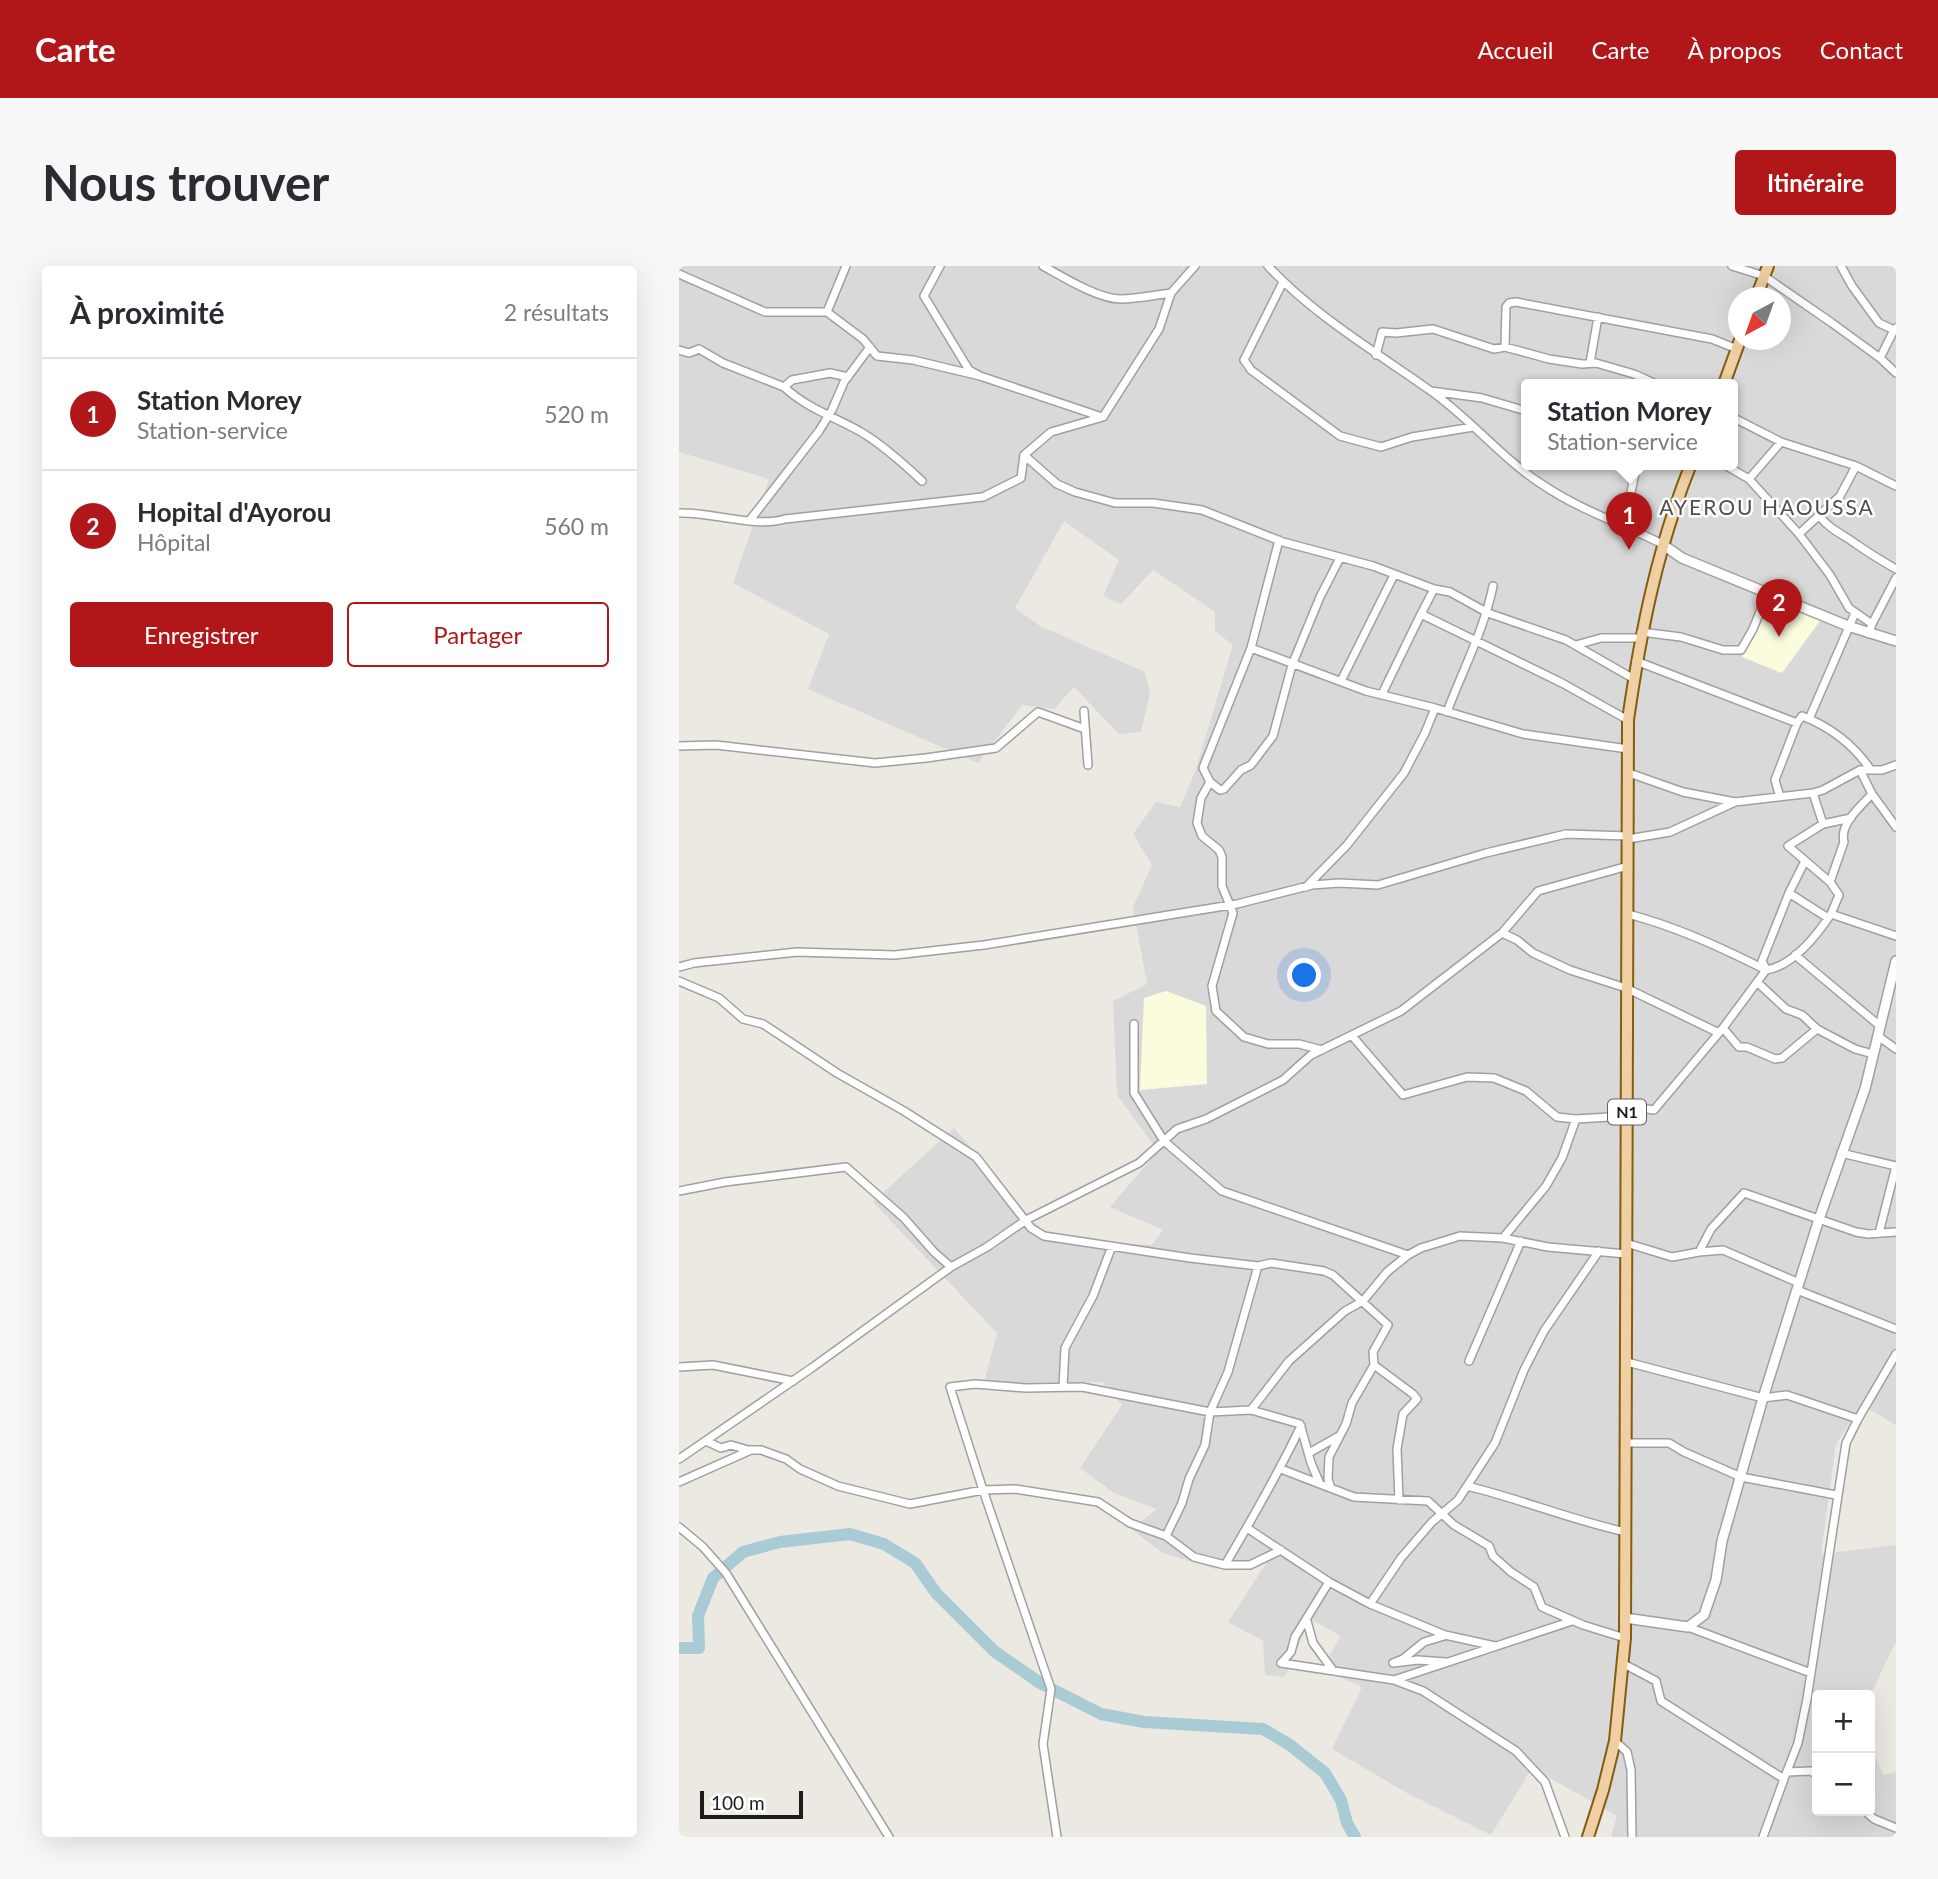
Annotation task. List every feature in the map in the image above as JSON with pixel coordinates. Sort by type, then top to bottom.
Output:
[{"type":"main road","points":[[1726,379],[1737,350]]},
{"type":"main road","name":"N1","points":[[1588,1837],[1615,1741],[1625,1638],[1628,720],[1641,635],[1662,544],[1689,470]]},
{"type":"street","points":[[827,312],[846,266]]},
{"type":"street","points":[[940,266],[924,296],[969,370],[980,376]]},
{"type":"street","points":[[1043,266],[1109,297],[1120,299],[1171,293]]},
{"type":"street","points":[[680,515],[772,522],[983,497],[1021,478],[1024,454],[1051,432],[1103,418],[1160,330],[1171,293],[1195,266]]},
{"type":"street","points":[[1268,266],[1283,282],[1356,341],[1431,391],[1521,467]]},
{"type":"street","points":[[1732,266],[1766,271],[1896,373]]},
{"type":"street","points":[[1841,266],[1879,323],[1895,329],[1880,358]]},
{"type":"street","points":[[679,274],[765,312],[827,312],[863,339],[877,356],[913,360],[980,376],[1103,418]]},
{"type":"street","points":[[1283,282],[1244,360],[1251,370],[1340,436],[1381,447],[1412,437],[1473,427]]},
{"type":"street","points":[[1505,347],[1505,318],[1509,303],[1516,302],[1728,342]]},
{"type":"street","points":[[1590,363],[1598,317]]},
{"type":"street","points":[[1376,355],[1382,332],[1433,329],[1494,349],[1505,347],[1549,359],[1596,363],[1634,373],[1645,379]]},
{"type":"street","points":[[750,520],[792,469],[828,416],[848,377],[870,347]]},
{"type":"street","points":[[679,350],[689,353],[699,349],[723,363],[784,387],[802,404],[863,433],[922,481]]},
{"type":"street","points":[[784,387],[792,380],[829,373],[848,377]]},
{"type":"street","points":[[1431,391],[1482,398],[1521,410]]},
{"type":"street","points":[[1738,420],[1781,442],[1856,466],[1896,486]]},
{"type":"street","points":[[1749,480],[1781,442]]},
{"type":"street","points":[[1024,454],[1057,484],[1075,492],[1115,503],[1153,503],[1202,510],[1279,540],[1373,566],[1434,589],[1450,592],[1488,613],[1576,645],[1634,679]]},
{"type":"street","points":[[1799,534],[1840,496],[1856,466]]},
{"type":"street","points":[[1524,470],[1542,485],[1591,512],[1662,544],[1682,558],[1848,625],[1870,629],[1896,641]]},
{"type":"street","points":[[1624,525],[1636,470]]},
{"type":"street","points":[[1733,470],[1749,480],[1799,534],[1830,575],[1849,608],[1870,629]]},
{"type":"street","points":[[1819,516],[1832,531],[1853,541],[1896,569]]},
{"type":"street","points":[[1279,540],[1251,648],[1203,768],[1210,782],[1220,790],[1251,765],[1258,752],[1273,736],[1292,665],[1320,597],[1340,558]]},
{"type":"street","points":[[1341,681],[1394,575]]},
{"type":"street","points":[[1870,629],[1896,578]]},
{"type":"street","points":[[1447,712],[1488,613],[1493,586]]},
{"type":"street","points":[[1382,694],[1434,589]]},
{"type":"street","points":[[1576,645],[1601,638],[1681,636],[1723,650],[1741,650],[1768,592]]},
{"type":"street","points":[[1809,719],[1855,613]]},
{"type":"street","points":[[1421,614],[1597,701],[1628,720]]},
{"type":"street","points":[[1251,648],[1292,665],[1382,694],[1523,734],[1628,749]]},
{"type":"street","points":[[1636,661],[1797,723]]},
{"type":"street","points":[[1306,887],[1347,845],[1404,773],[1435,708]]},
{"type":"street","points":[[1084,711],[1088,765]]},
{"type":"street","points":[[679,746],[716,745],[875,763],[996,748],[1038,712],[1085,729]]},
{"type":"street","points":[[1780,797],[1775,780],[1802,716],[1828,727],[1863,758],[1870,769]]},
{"type":"street","points":[[1629,773],[1683,792],[1735,802],[1813,793],[1860,770],[1882,770],[1896,765]]},
{"type":"street","points":[[1860,770],[1872,794],[1896,827]]},
{"type":"street","points":[[1210,782],[1201,798],[1197,823],[1202,836],[1219,850],[1222,856],[1222,886],[1233,913],[1212,986],[1216,1011],[1244,1037],[1268,1044],[1299,1044],[1322,1051]]},
{"type":"street","points":[[1813,793],[1823,824]]},
{"type":"street","points":[[1830,882],[1844,842],[1842,836],[1851,818],[1872,794]]},
{"type":"street","points":[[679,967],[797,952],[895,955],[933,951],[1230,905],[1306,887],[1339,883],[1378,885],[1486,853],[1566,834],[1628,838],[1669,832],[1735,802]]},
{"type":"street","points":[[1628,914],[1667,924],[1766,970],[1778,968],[1795,955],[1830,916],[1839,895],[1830,882],[1788,846],[1823,824],[1851,818]]},
{"type":"street","points":[[1766,970],[1762,961],[1805,861]]},
{"type":"street","points":[[679,1459],[951,1267],[987,1247],[1026,1220],[1139,1163],[1177,1129],[1206,1119],[1283,1080],[1311,1055],[1353,1037],[1401,1011],[1501,933],[1538,891],[1628,866]]},
{"type":"street","points":[[1789,894],[1830,916],[1896,936]]},
{"type":"street","points":[[1501,933],[1517,940],[1533,953],[1570,970],[1626,988],[1721,1031],[1739,1047],[1747,1047],[1775,1059],[1783,1058],[1817,1029]]},
{"type":"street","points":[[1795,955],[1879,1026]]},
{"type":"street","points":[[1688,1627],[1704,1615],[1716,1580],[1722,1541],[1763,1398],[1819,1219],[1865,1089],[1895,965]]},
{"type":"street","points":[[1353,1037],[1403,1095],[1467,1077],[1494,1078],[1526,1091],[1557,1116],[1576,1119],[1627,1111],[1654,1110],[1721,1031],[1766,970]]},
{"type":"street","points":[[679,981],[719,998],[743,1019],[763,1024],[837,1073],[904,1111],[976,1157],[1031,1228],[1044,1236],[1258,1266],[1271,1263],[1329,1272],[1388,1325],[1373,1352],[1374,1365],[1352,1403],[1346,1424],[1328,1457],[1328,1479],[1331,1488]]},
{"type":"street","points":[[1757,982],[1786,1009],[1802,1016],[1817,1029],[1855,1049],[1873,1054]]},
{"type":"street","points":[[1134,1024],[1134,1093],[1164,1140],[1222,1191],[1408,1255]]},
{"type":"street","points":[[1878,1036],[1896,1049]]},
{"type":"street","points":[[1503,1238],[1546,1186],[1562,1158],[1576,1119]]},
{"type":"street","points":[[1841,1153],[1896,1166],[1879,1233]]},
{"type":"street","points":[[679,1191],[725,1182],[846,1167],[904,1218],[951,1267]]},
{"type":"street","points":[[1699,1252],[1711,1229],[1744,1193],[1856,1232],[1896,1232]]},
{"type":"street","points":[[1251,1410],[1289,1361],[1345,1311],[1363,1301],[1387,1272],[1408,1255],[1460,1236],[1503,1238],[1548,1247],[1599,1251],[1626,1249],[1672,1257],[1723,1250],[1896,1329]]},
{"type":"street","points":[[1469,1361],[1521,1241]]},
{"type":"street","points":[[1063,1387],[1065,1348],[1093,1296],[1112,1247]]},
{"type":"street","points":[[1370,1604],[1401,1558],[1458,1500],[1495,1443],[1524,1370],[1544,1331],[1599,1251]]},
{"type":"street","points":[[1166,1536],[1205,1445],[1210,1412],[1228,1372],[1258,1266]]},
{"type":"street","points":[[1763,1837],[1798,1743],[1846,1443],[1896,1354]]},
{"type":"street","points":[[1627,1363],[1763,1398],[1787,1395],[1858,1419]]},
{"type":"street","points":[[679,1367],[713,1365],[793,1381]]},
{"type":"street","points":[[1374,1365],[1417,1399],[1403,1414],[1397,1449],[1399,1500]]},
{"type":"street","points":[[1057,1837],[1042,1744],[1051,1689],[950,1387],[975,1384],[1026,1388],[1081,1387],[1210,1412],[1251,1410],[1300,1424],[1320,1484]]},
{"type":"street","points":[[1224,1565],[1281,1469],[1301,1426]]},
{"type":"street","points":[[1309,1453],[1341,1434]]},
{"type":"street","points":[[706,1441],[721,1448],[731,1445],[761,1450],[786,1459],[800,1469],[838,1486],[910,1504],[983,1490],[1015,1489],[1098,1502],[1130,1523],[1166,1536],[1193,1557],[1224,1565],[1250,1565],[1280,1550]]},
{"type":"street","points":[[1626,1443],[1669,1443],[1741,1477],[1836,1495]]},
{"type":"street","points":[[679,1482],[752,1450]]},
{"type":"street","points":[[1281,1469],[1354,1497],[1428,1501],[1454,1525],[1489,1546],[1493,1556],[1534,1587],[1542,1607],[1572,1621],[1625,1638]]},
{"type":"street","points":[[1467,1486],[1626,1532]]},
{"type":"street","points":[[679,1527],[703,1546],[726,1573],[889,1837]]},
{"type":"street","points":[[1247,1528],[1329,1582],[1370,1604],[1445,1635],[1495,1646]]},
{"type":"street","points":[[1329,1582],[1295,1637],[1291,1652],[1281,1663],[1394,1680],[1423,1691],[1516,1751],[1545,1782],[1565,1837]]},
{"type":"street","points":[[1625,1618],[1688,1627],[1811,1673]]},
{"type":"street","points":[[1306,1620],[1313,1643],[1332,1669]]},
{"type":"street","points":[[1394,1680],[1572,1621]]},
{"type":"street","points":[[1445,1635],[1424,1642],[1394,1663],[1418,1660],[1449,1662]]},
{"type":"street","points":[[1622,1663],[1656,1681],[1661,1701],[1786,1776],[1812,1772]]},
{"type":"street","points":[[1615,1741],[1627,1752],[1631,1770],[1632,1837]]},
{"type":"street","points":[[1871,1816],[1896,1828]]},
{"type":"shaded area","points":[[679,266],[1896,266],[1896,1425],[1862,1405],[1836,1444],[1821,1554],[1896,1545],[1896,1641],[1873,1690],[1812,1690],[1812,1816],[1875,1816],[1875,1756],[1883,1775],[1896,1772],[1896,1837],[1611,1837],[1617,1816],[1532,1768],[1491,1835],[1405,1792],[1332,1749],[1362,1687],[1322,1669],[1341,1636],[1310,1619],[1285,1677],[1265,1675],[1263,1641],[1228,1622],[1269,1559],[1215,1569],[1163,1553],[1131,1529],[1157,1509],[1114,1493],[1080,1468],[1122,1405],[1102,1382],[984,1383],[997,1333],[873,1202],[954,1128],[1052,1240],[1152,1245],[1163,1230],[1110,1207],[1158,1151],[1117,1095],[1113,1001],[1147,984],[1133,907],[1152,865],[1133,834],[1156,802],[1180,807],[1195,772],[1233,645],[1215,631],[1215,612],[1153,570],[1121,604],[1103,596],[1119,560],[1064,521],[1015,608],[1040,626],[1145,672],[1150,694],[1141,732],[1119,734],[1074,687],[1054,709],[1022,705],[978,763],[808,689],[829,634],[733,583],[769,479],[679,452]]},
{"type":"shaded area","points":[[1768,597],[1822,618],[1782,673],[1742,657]]},
{"type":"shaded area","points":[[1166,991],[1206,1006],[1207,1084],[1140,1090],[1144,998]]},
{"type":"waterway","points":[[679,1648],[699,1648],[698,1616],[713,1578],[743,1552],[780,1542],[850,1534],[884,1544],[915,1563],[936,1593],[994,1651],[1040,1683],[1101,1714],[1144,1722],[1263,1729],[1290,1745],[1325,1773],[1341,1800],[1347,1823],[1355,1837]]},
{"type":"place","name":"Station Morey","points":[[1629,550]]},
{"type":"place","name":"Hopital d'Ayorou","points":[[1779,637]]},
{"type":"district","name":"AYEROU HAOUSSA","points":[[1767,508]]}]
